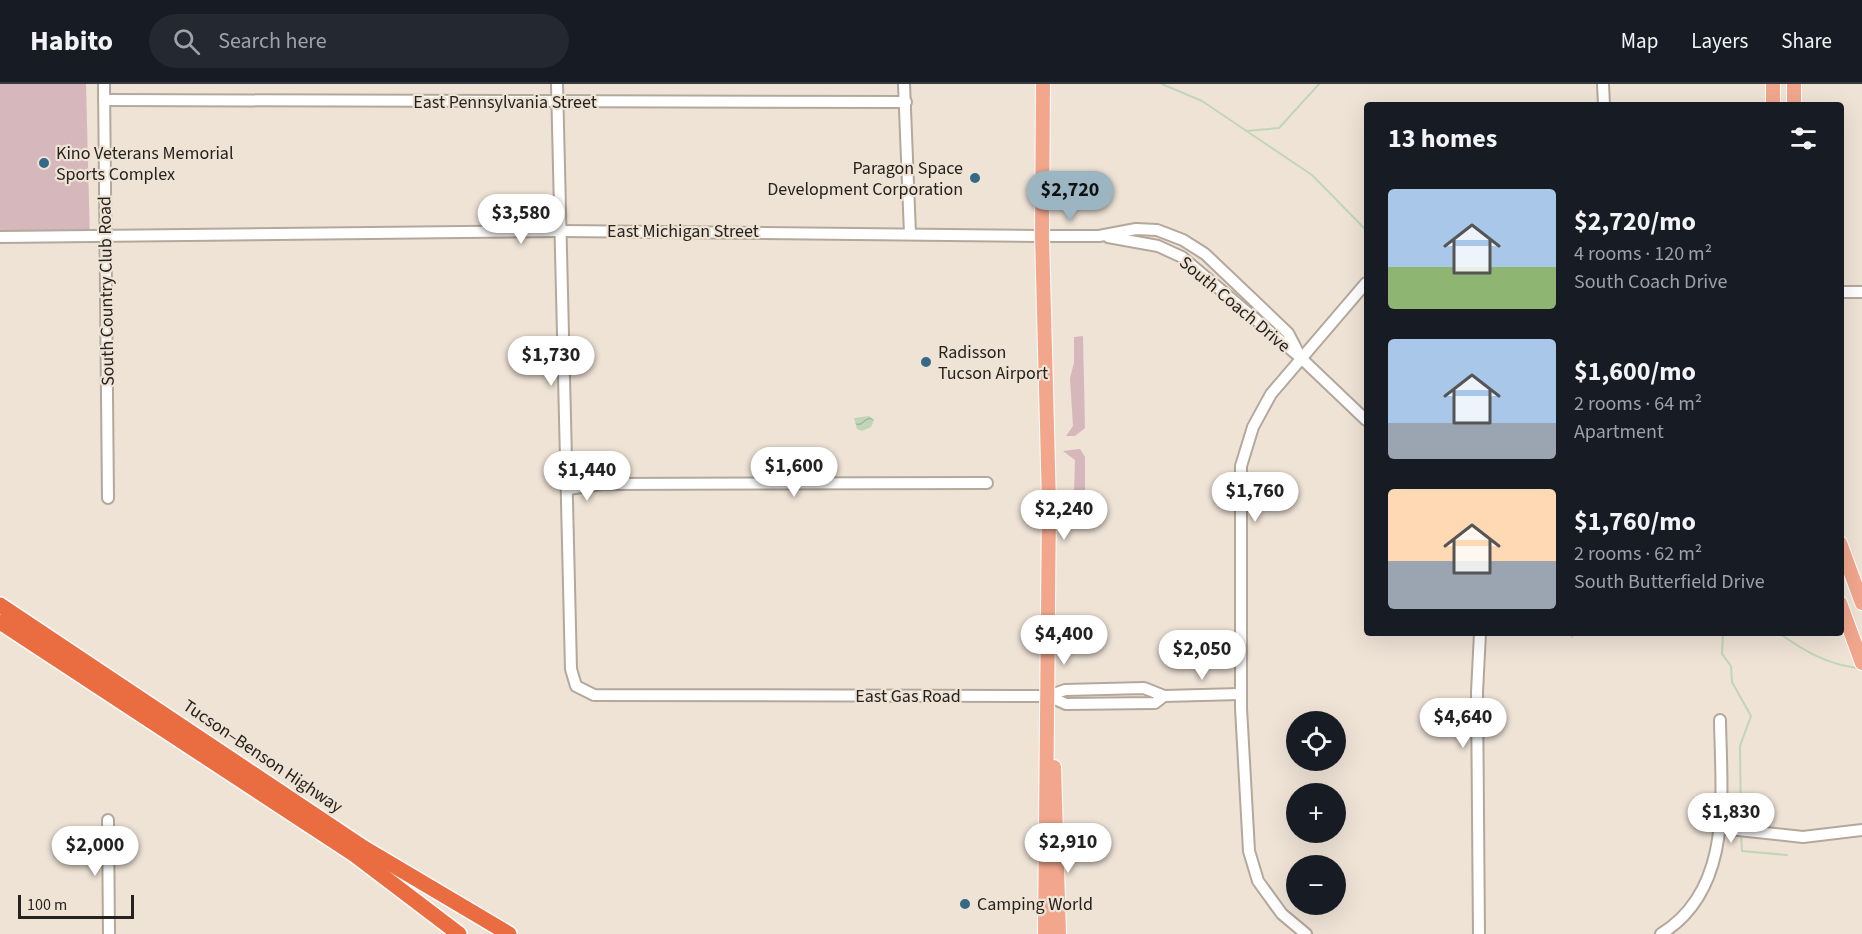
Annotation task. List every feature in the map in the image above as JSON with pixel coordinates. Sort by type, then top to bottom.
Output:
[{"type":"highway","name":"Tucson–Benson Highway","points":[[0,605],[364,848],[509,934]]},
{"type":"highway","name":"Tucson–Benson Highway","points":[[0,622],[355,855],[459,934]]},
{"type":"main road","points":[[1043,84],[1042,236],[1049,502],[1045,934]]},
{"type":"main road","points":[[1773,84],[1773,102]]},
{"type":"main road","points":[[1794,84],[1794,102]]},
{"type":"main road","points":[[1844,554],[1862,603]]},
{"type":"main road","points":[[1844,614],[1862,662]]},
{"type":"main road","points":[[1048,696],[1057,803],[1059,929]]},
{"type":"main road","points":[[1046,844],[1052,853],[1053,897],[1059,929]]},
{"type":"street","name":"South Country Club Road","points":[[104,84],[108,498]]},
{"type":"street","points":[[557,84],[568,484],[987,483]]},
{"type":"street","points":[[904,84],[910,234]]},
{"type":"street","points":[[1603,84],[1604,102]]},
{"type":"street","name":"East Pennsylvania Street","points":[[104,100],[557,103],[906,102]]},
{"type":"street","name":"South Coach Drive","points":[[1099,236],[1136,229],[1157,230],[1183,240],[1205,254],[1288,333],[1301,358]]},
{"type":"street","name":"East Michigan Street","points":[[0,237],[106,234],[561,231],[1042,236]]},
{"type":"street","name":"South Coach Drive","points":[[1042,236],[1099,236],[1158,246],[1174,253],[1211,280],[1301,358],[1364,418]]},
{"type":"street","points":[[1174,253],[1183,240]]},
{"type":"street","points":[[1306,934],[1282,914],[1258,881],[1249,851],[1240,694],[1240,466],[1253,427],[1270,393],[1364,285]]},
{"type":"street","points":[[1844,292],[1862,292]]},
{"type":"street","name":"East Gas Road","points":[[568,484],[571,669],[576,686],[594,695],[1048,696],[1065,690],[1144,688],[1164,696],[1240,694]]},
{"type":"street","points":[[1479,934],[1477,692],[1480,636]]},
{"type":"street","points":[[1661,934],[1675,925],[1701,894],[1714,863],[1719,828],[1720,720]]},
{"type":"street","points":[[108,820],[109,934]]},
{"type":"street","points":[[1719,828],[1803,837],[1862,830]]},
{"type":"shaded area","name":"Kino Veterans Memorial Sports Complex","points":[[0,84],[86,84],[90,241],[0,242]]},
{"type":"shaded area","points":[[1083,336],[1085,428],[1075,436],[1066,436],[1073,426],[1070,378],[1074,363],[1074,337]]},
{"type":"shaded area","points":[[1080,449],[1085,457],[1085,496],[1074,495],[1075,460],[1063,451]]},
{"type":"water","points":[[869,416],[874,420],[871,427],[862,431],[857,429],[854,418]]},
{"type":"waterway","points":[[1162,84],[1202,101],[1312,175],[1364,228]]},
{"type":"waterway","points":[[1246,131],[1279,128],[1319,84]]},
{"type":"waterway","points":[[1723,636],[1722,654],[1731,666],[1732,682],[1751,716],[1740,746],[1741,827]]},
{"type":"waterway","points":[[1783,636],[1817,656],[1837,664],[1859,668]]},
{"type":"waterway","points":[[1741,833],[1742,851],[1787,855]]},
{"type":"place","name":"Kino Veterans Memorial Sports Complex","points":[[44,163]]},
{"type":"place","name":"Paragon Space Development Corporation","points":[[975,178]]},
{"type":"place","name":"Radisson Tucson Airport","points":[[926,362]]},
{"type":"place","name":"Camping World","points":[[965,904]]}]
